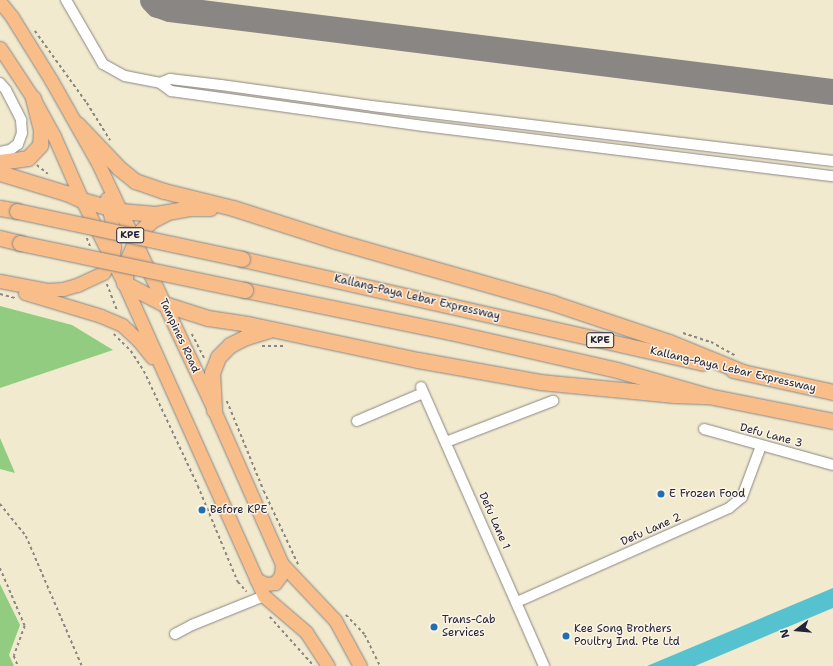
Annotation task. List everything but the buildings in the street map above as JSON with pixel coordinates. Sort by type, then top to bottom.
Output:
[{"type":"highway","points":[[0,162],[28,158],[40,145],[41,130],[33,98]]},
{"type":"highway","points":[[77,124],[119,168],[135,181],[164,191],[233,208],[336,241],[553,303],[669,342],[743,372]]},
{"type":"highway","points":[[0,173],[115,210],[166,213],[189,208],[233,208]]},
{"type":"highway","name":"Kallang-Paya Lebar Expressway","points":[[0,208],[457,307],[833,392]]},
{"type":"highway","points":[[166,213],[145,227],[135,242],[129,257],[124,283],[164,304],[208,318],[248,324],[269,330],[418,360],[540,382],[674,395],[708,396]]},
{"type":"highway","name":"KPE","points":[[0,238],[450,332],[617,370],[708,396],[833,421]]},
{"type":"highway","points":[[214,410],[212,373],[218,357],[230,345],[246,337],[269,330]]},
{"type":"main road","points":[[0,2],[26,40],[77,124],[98,163],[98,170],[115,210],[113,228],[114,246],[112,259],[103,273],[77,285],[63,289],[47,290],[0,281]]},
{"type":"main road","points":[[0,48],[33,98],[54,136],[82,200],[124,283],[256,579],[259,598],[306,632],[328,666]]},
{"type":"main road","name":"Tampines Road","points":[[115,210],[135,242],[214,410],[282,564],[335,620],[360,666]]},
{"type":"main road","points":[[0,285],[101,316],[122,325],[139,342],[163,372]]},
{"type":"main road","points":[[256,579],[266,584],[275,583],[281,575],[282,564]]},
{"type":"street","points":[[66,0],[103,64],[125,76],[160,83],[171,91],[424,126],[833,176]]},
{"type":"street","points":[[160,83],[170,79],[372,106],[833,161]]},
{"type":"street","points":[[0,83],[6,90],[21,120],[22,133],[18,144],[10,150],[0,152]]},
{"type":"street","points":[[220,97],[221,85]]},
{"type":"street","points":[[424,126],[427,112]]},
{"type":"street","points":[[646,153],[649,138]]},
{"type":"street","name":"Defu Lane 1","points":[[357,422],[422,390],[544,666]]},
{"type":"street","points":[[446,442],[553,401]]},
{"type":"street","name":"Defu Lane 3","points":[[704,429],[833,465]]},
{"type":"street","name":"Defu Lane 2","points":[[517,602],[729,508],[742,497],[761,446]]},
{"type":"street","points":[[175,634],[192,625],[259,598]]},
{"type":"path","points":[[32,27],[87,103],[114,146]]},
{"type":"path","points":[[28,158],[50,175]]},
{"type":"path","points":[[0,294],[17,299]]},
{"type":"path","points":[[109,330],[132,352],[144,372],[198,486],[238,582],[259,598]]},
{"type":"path","points":[[259,346],[283,346]]},
{"type":"path","points":[[225,396],[264,491],[299,566]]},
{"type":"path","points":[[0,504],[26,536],[82,666]]},
{"type":"path","points":[[0,568],[25,626],[14,656],[18,666]]},
{"type":"path","points":[[270,616],[314,666]]},
{"type":"green space","points":[[0,306],[72,325],[113,350],[0,388]]},
{"type":"green space","points":[[0,438],[15,473],[0,469]]},
{"type":"green space","points":[[0,584],[20,625],[9,655],[14,666],[0,666]]},
{"type":"water","points":[[833,588],[833,608],[695,666],[647,666]]},
{"type":"taxiway","points":[[153,0],[158,5],[170,9],[833,92]]},
{"type":"place","name":"E Frozen Food","points":[[661,494]]},
{"type":"place","name":"Before KPE","points":[[202,510]]},
{"type":"place","name":"Trans-Cab Services","points":[[434,627]]},
{"type":"place","name":"Kee Song Brothers Poultry Ind. Pte Ltd","points":[[566,636]]}]
